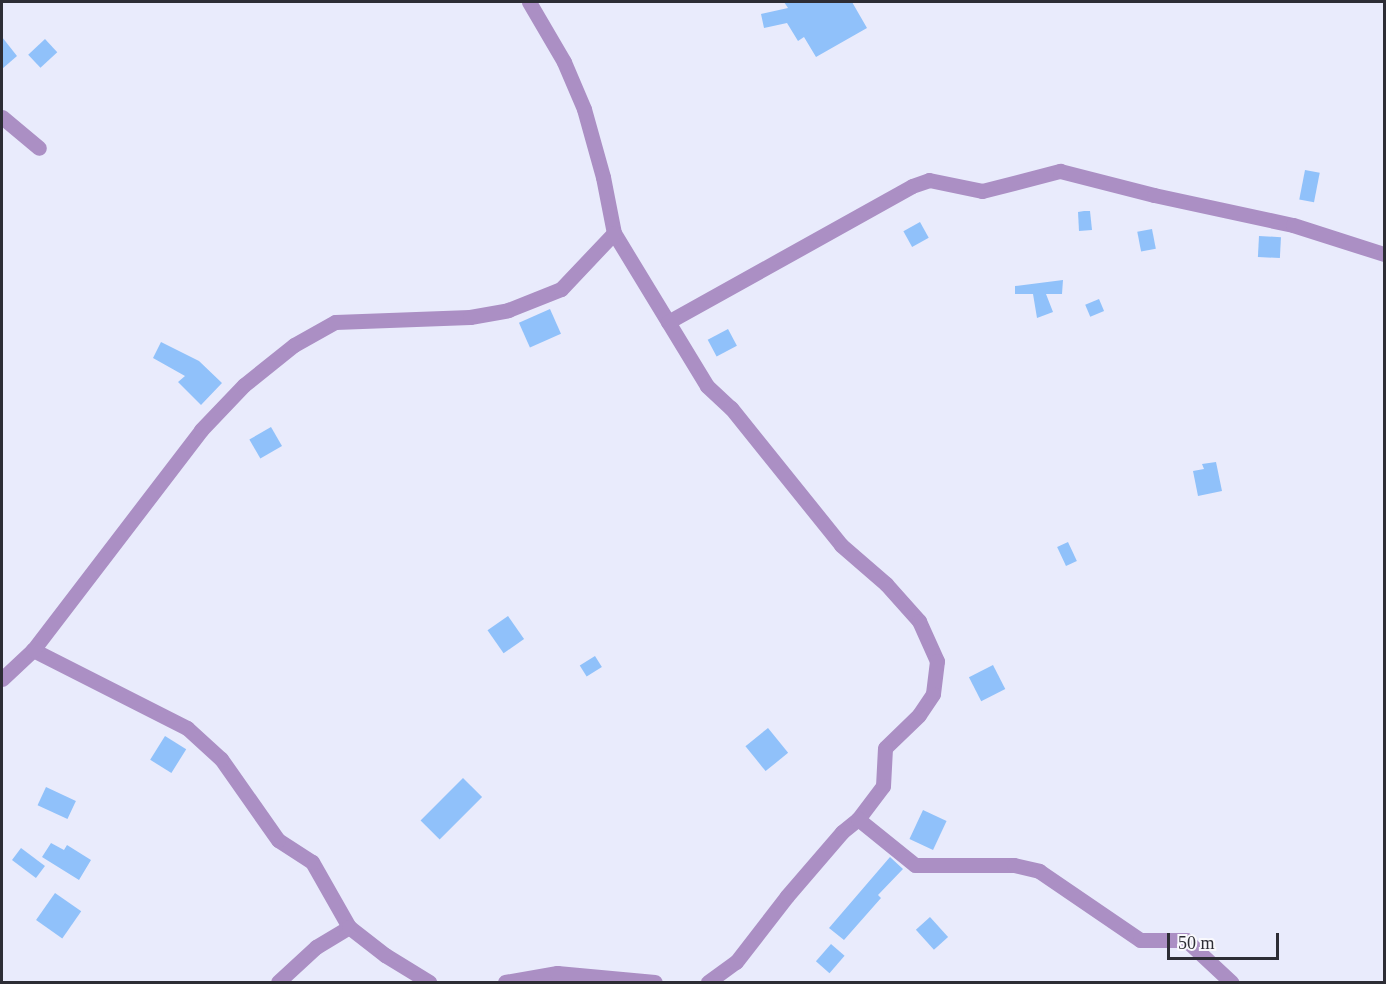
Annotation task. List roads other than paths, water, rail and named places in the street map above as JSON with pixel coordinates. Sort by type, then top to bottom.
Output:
[{"type":"street","points":[[530,2],[564,62],[584,110],[603,177],[614,233],[707,386],[738,416],[841,545],[886,584],[919,621],[937,661],[933,694],[919,715],[885,748],[883,786],[858,819],[843,832],[787,896],[736,962],[708,982]]},
{"type":"street","points":[[2,117],[39,148]]},
{"type":"street","points":[[668,322],[912,186],[929,180],[982,191],[1060,171],[1154,195],[1293,225],[1384,254]]},
{"type":"street","points":[[2,678],[33,650],[201,430],[244,385],[294,345],[334,322],[470,317],[508,310],[561,289],[614,233]]},
{"type":"street","points":[[33,650],[187,728],[220,759],[278,840],[312,862],[349,927],[385,955],[429,982]]},
{"type":"street","points":[[858,819],[915,865],[1014,865],[1039,871],[1140,940],[1186,940],[1230,982]]},
{"type":"street","points":[[278,982],[316,947],[349,927]]},
{"type":"street","points":[[505,982],[557,973],[614,976],[655,982]]}]
